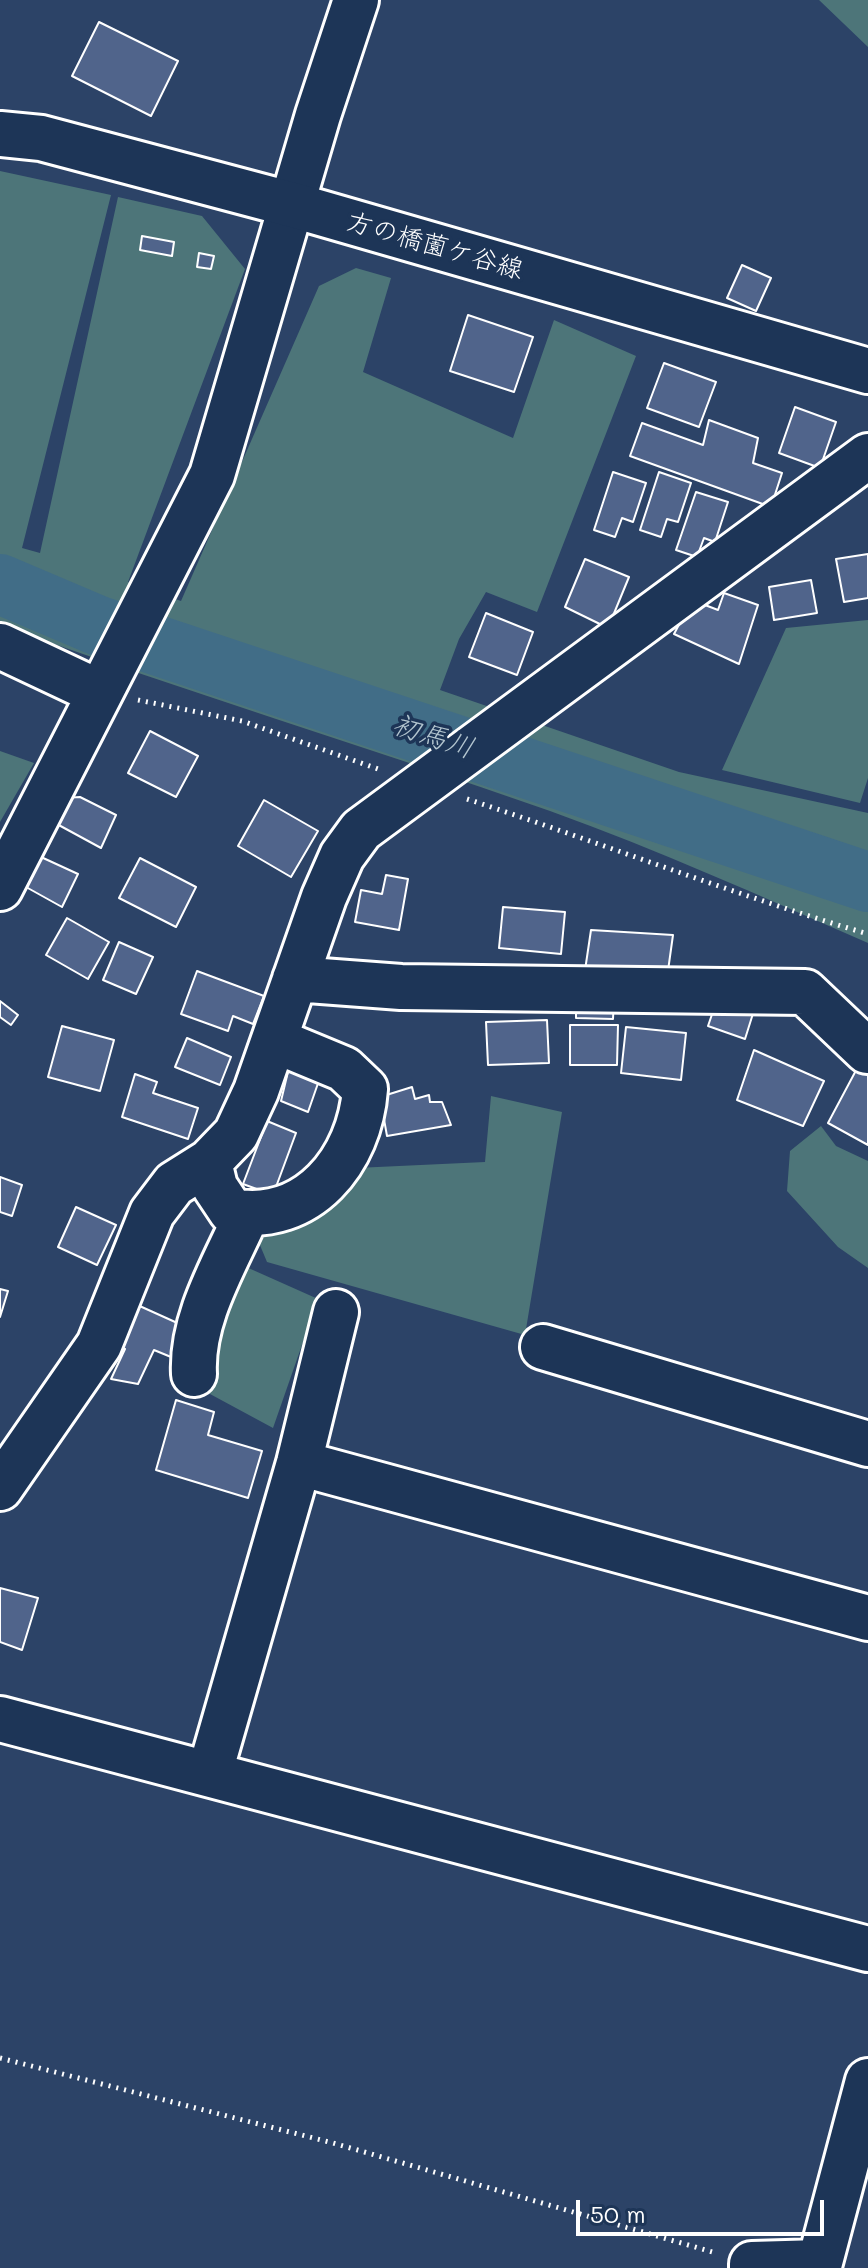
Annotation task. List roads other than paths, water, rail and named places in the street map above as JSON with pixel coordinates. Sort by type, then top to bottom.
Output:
[{"type":"street","points":[[0,888],[212,475],[318,115],[356,0]]},
{"type":"street","name":"方の橋薗ケ谷線","points":[[0,134],[41,138],[293,205],[868,371]]},
{"type":"street","points":[[0,1488],[99,1345],[152,1213],[174,1184],[209,1162],[236,1134],[342,856],[361,830],[436,778],[868,456]]},
{"type":"street","points":[[0,646],[103,684]]},
{"type":"street","points":[[295,979],[401,987],[805,992],[867,1051]]},
{"type":"street","points":[[209,1162],[215,1187],[231,1211],[247,1214],[294,1207],[342,1163],[358,1132],[365,1089],[344,1069],[274,1040]]},
{"type":"street","points":[[194,1374],[193,1352],[200,1324],[247,1214]]},
{"type":"street","points":[[210,1772],[299,1463],[336,1312]]},
{"type":"street","points":[[543,1347],[868,1444]]},
{"type":"street","points":[[299,1463],[868,1618]]},
{"type":"street","points":[[0,1719],[210,1772],[868,1949]]},
{"type":"street","points":[[752,2266],[820,2262],[868,2081]]},
{"type":"waterway","name":"初馬川","points":[[0,584],[99,626],[868,882]]}]
